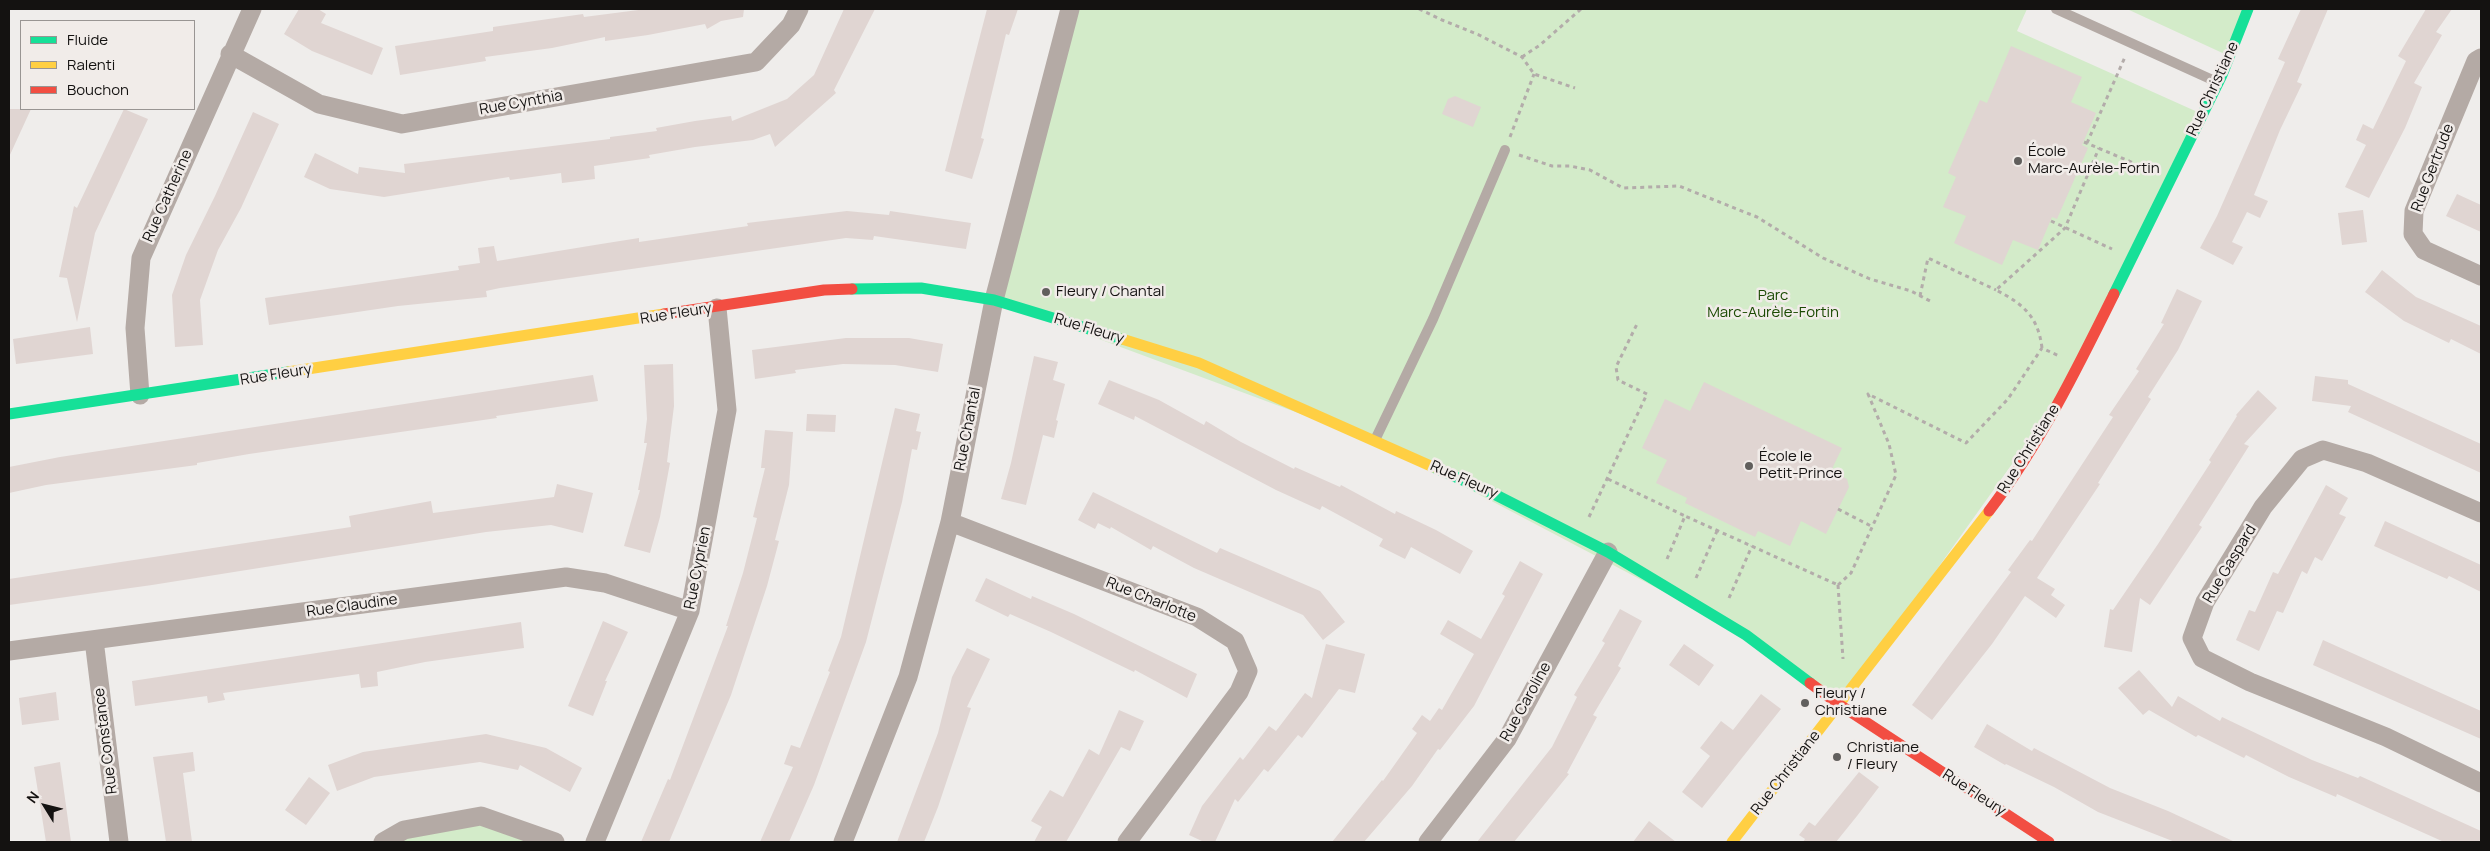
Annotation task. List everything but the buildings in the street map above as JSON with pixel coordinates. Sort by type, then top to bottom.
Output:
[{"type":"street","name":"Rue Catherine","points":[[140,395],[135,328],[141,258],[230,54],[252,9]]},
{"type":"street","name":"Rue Cynthia","points":[[230,54],[319,104],[402,124],[756,62],[791,25],[799,9]]},
{"type":"street","name":"Rue Chantal","points":[[843,842],[908,677],[950,522],[994,300],[1070,9]]},
{"type":"street","name":"Rue Christiane","points":[[1732,842],[2014,478],[2072,380],[2218,82],[2248,9]]},
{"type":"street","name":"Rue Gertrude","points":[[2481,58],[2476,61],[2414,211],[2413,234],[2424,250],[2481,276]]},
{"type":"street","name":"Rue Fleury","points":[[9,414],[717,308],[824,290],[921,288],[994,300],[1199,363],[1494,494],[1608,552],[1746,635],[1840,705],[2049,842]]},
{"type":"street","name":"Rue Cyprien","points":[[595,842],[690,611],[727,410],[717,308]]},
{"type":"street","name":"Rue Gaspard","points":[[2481,513],[2367,463],[2323,450],[2302,458],[2263,507],[2206,602],[2192,638],[2202,658],[2250,682],[2386,737],[2481,783]]},
{"type":"street","name":"Rue Charlotte","points":[[950,522],[1197,617],[1234,641],[1248,671],[1240,692],[1127,842]]},
{"type":"street","name":"Rue Caroline","points":[[1428,842],[1507,739],[1608,552]]},
{"type":"street","name":"Rue Claudine","points":[[9,651],[566,577],[605,583],[690,611]]},
{"type":"street","name":"Rue Constance","points":[[94,640],[119,842]]},
{"type":"street","points":[[383,842],[404,830],[481,816],[555,842]]},
{"type":"lane","points":[[2056,9],[2218,82]]},
{"type":"lane","points":[[1375,440],[1433,319],[1505,150]]},
{"type":"path","points":[[1420,9],[1442,20],[1479,34],[1522,57],[1534,74],[1575,88]]},
{"type":"path","points":[[1522,57],[1540,45],[1581,9]]},
{"type":"path","points":[[2131,43],[2086,142],[2170,178]]},
{"type":"path","points":[[1534,74],[1505,150],[1552,166],[1570,166],[1590,170],[1623,188],[1679,186],[1758,217],[1823,258],[1870,279],[1911,291],[1930,301]]},
{"type":"path","points":[[1996,290],[2065,228],[2099,148]]},
{"type":"path","points":[[2050,222],[2132,258]]},
{"type":"path","points":[[1920,296],[1928,258],[1996,290],[2023,306],[2040,331],[2042,348]]},
{"type":"path","points":[[1579,538],[1647,394],[1618,380],[1616,367],[1638,322]]},
{"type":"path","points":[[2042,348],[2060,357]]},
{"type":"path","points":[[1838,585],[1851,573],[1896,475],[1889,444],[1868,394],[1966,443],[2008,398],[2036,354],[2042,348]]},
{"type":"path","points":[[1608,478],[1685,516],[1838,585]]},
{"type":"path","points":[[1838,509],[1873,527]]},
{"type":"path","points":[[1658,582],[1685,516]]},
{"type":"path","points":[[1687,599],[1717,530]]},
{"type":"path","points":[[1720,620],[1752,546]]},
{"type":"path","points":[[1838,585],[1843,668]]},
{"type":"green space","name":"Parc Marc-Aurèle-Fortin","points":[[1070,9],[2027,9],[2017,31],[2202,114],[2072,380],[1840,705],[1746,635],[1387,446],[994,300]]},
{"type":"green space","points":[[2127,9],[2248,9],[2229,56]]},
{"type":"green space","points":[[481,816],[555,842],[383,842]]},
{"type":"traffic: fast","points":[[2114,294],[2222,75],[2248,9]]},
{"type":"traffic: fast","points":[[852,289],[921,288],[994,300],[1122,339]]},
{"type":"traffic: fast","points":[[9,414],[288,372]]},
{"type":"traffic: fast","points":[[1433,467],[1494,494],[1608,552],[1746,635],[1810,683]]},
{"type":"traffic: slow","points":[[288,372],[664,314]]},
{"type":"traffic: slow","points":[[1122,339],[1199,363],[1433,467]]},
{"type":"traffic: slow","points":[[1732,842],[1989,511]]},
{"type":"traffic: jam","points":[[664,314],[824,290],[852,289]]},
{"type":"traffic: jam","points":[[1989,511],[2025,459],[2057,406],[2114,294]]},
{"type":"traffic: jam","points":[[1810,683],[1840,705],[2049,842]]},
{"type":"place","name":"École Marc-Aurèle-Fortin","points":[[2018,161]]},
{"type":"place","name":"Fleury / Chantal","points":[[1046,292]]},
{"type":"place","name":"École le Petit-Prince","points":[[1749,466]]},
{"type":"place","name":"Fleury / Christiane","points":[[1805,703]]},
{"type":"place","name":"Christiane / Fleury","points":[[1837,757]]}]
